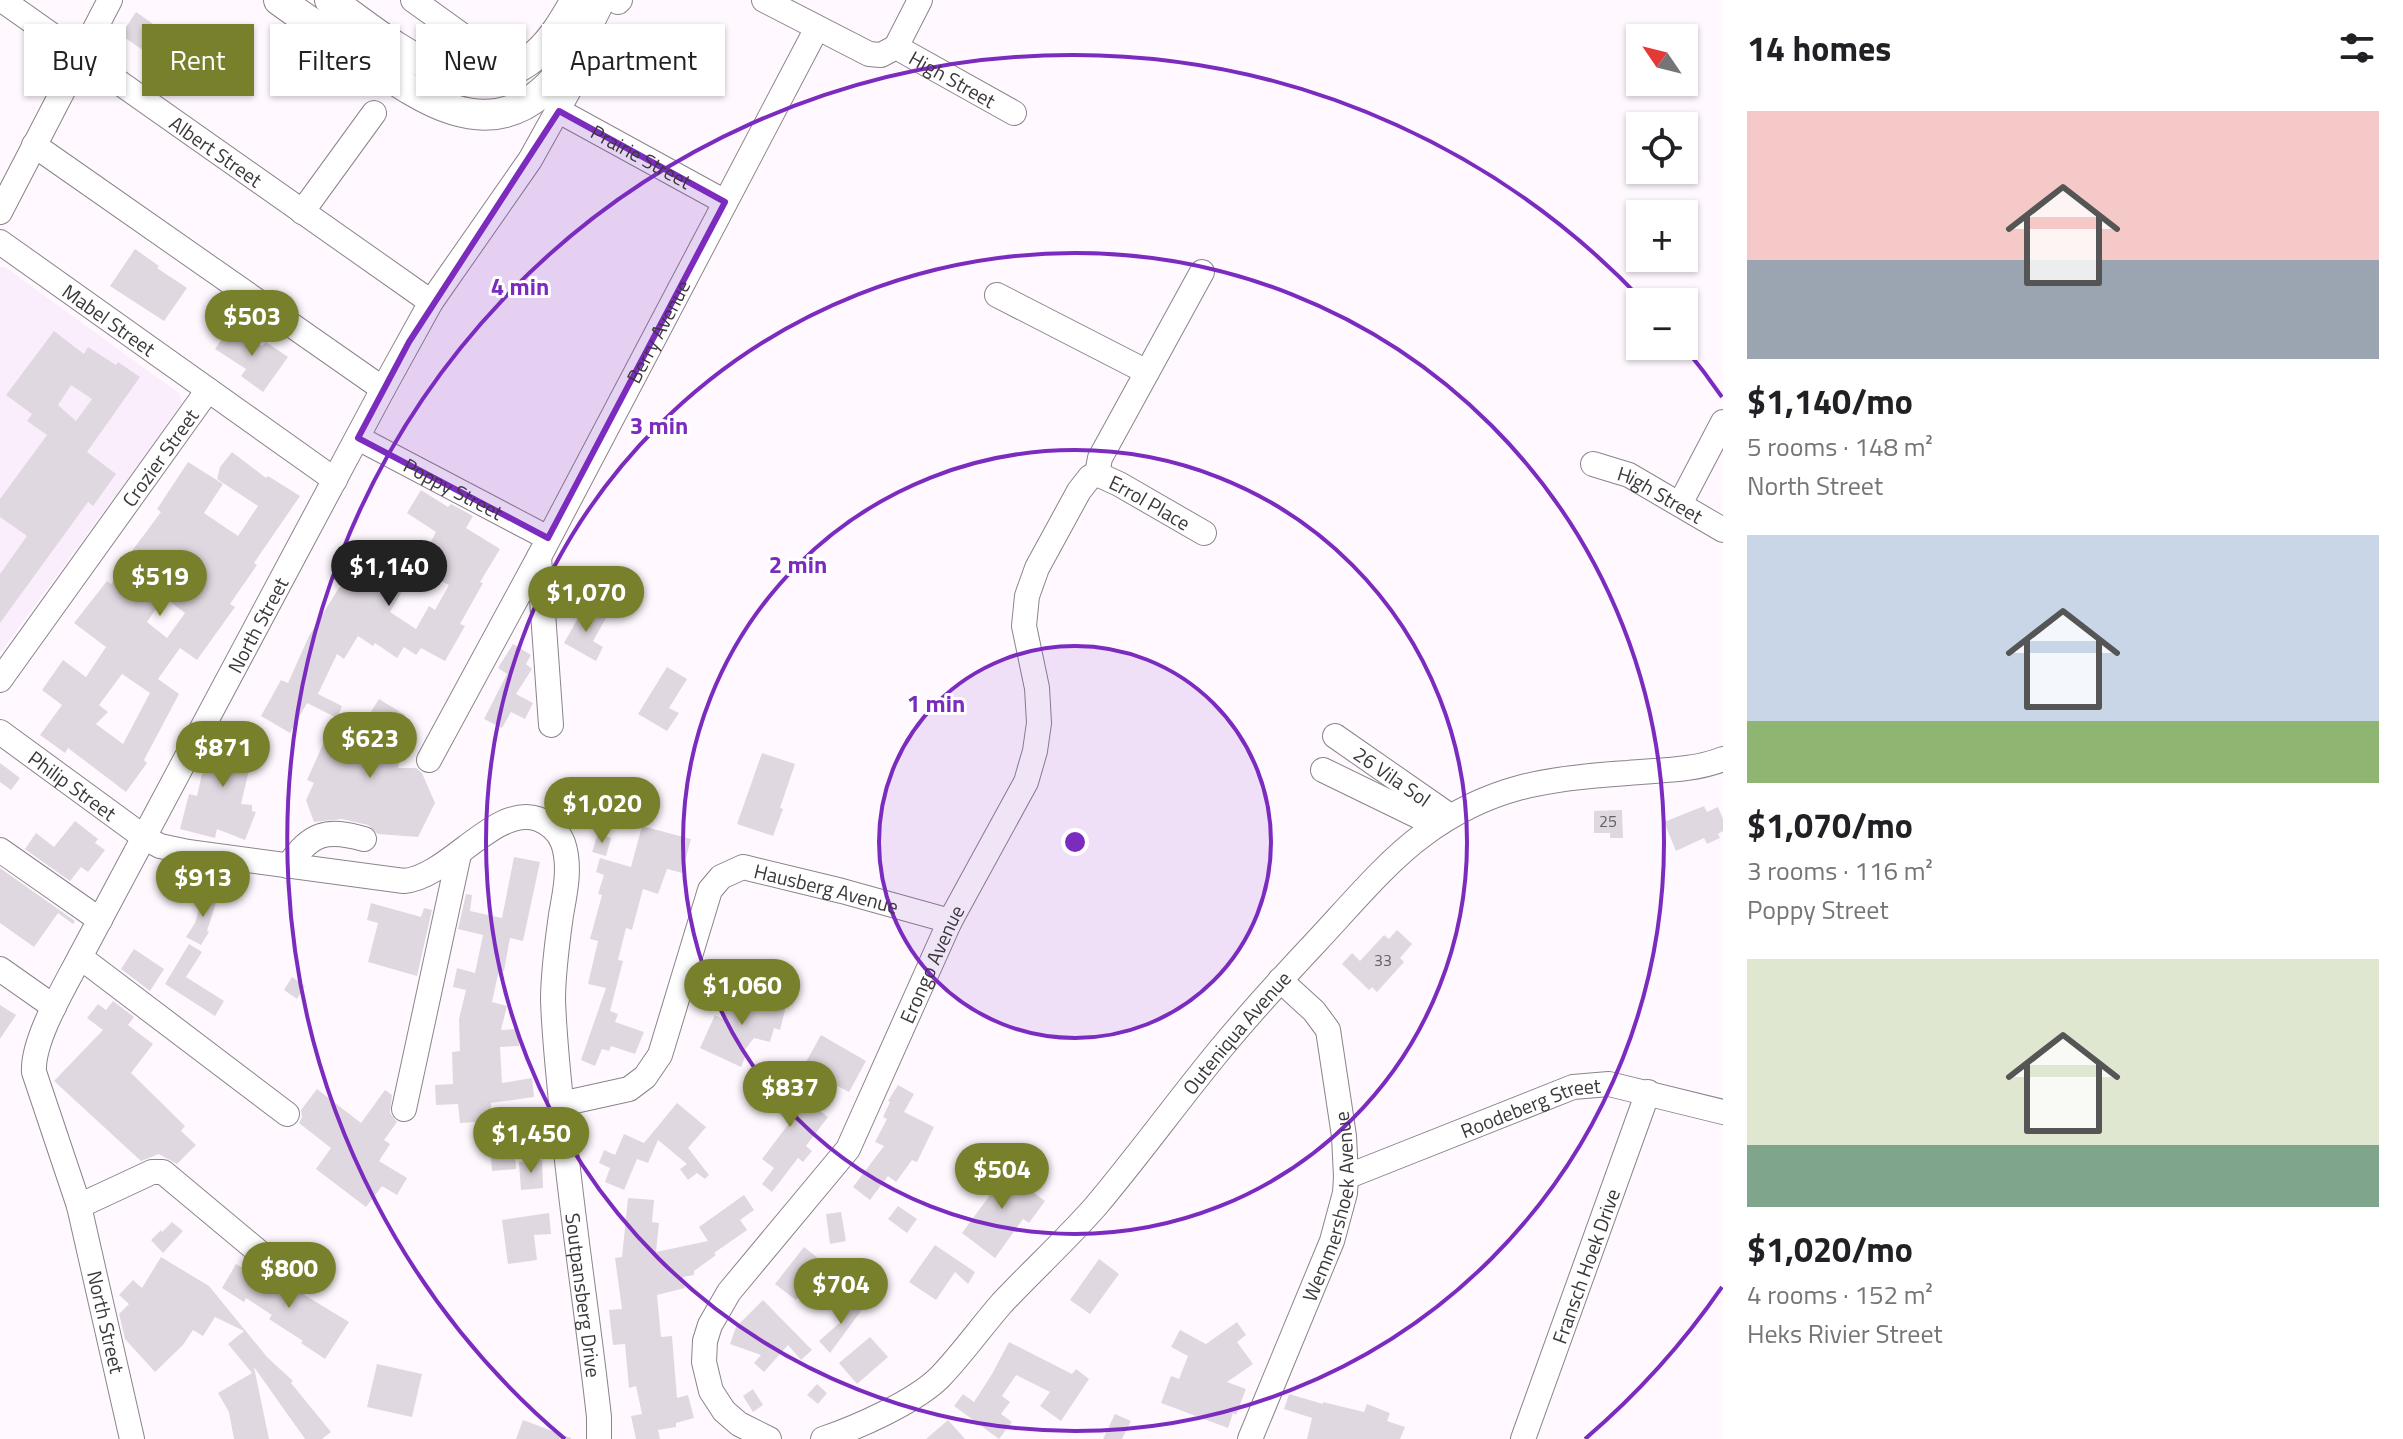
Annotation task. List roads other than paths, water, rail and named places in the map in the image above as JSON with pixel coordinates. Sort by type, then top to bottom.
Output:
[{"type":"main road","points":[[279,0],[400,84],[435,104],[477,115],[518,108],[542,93],[613,1]]},
{"type":"main road","points":[[330,0],[410,56],[450,74],[471,77],[507,72],[530,59],[558,30],[576,0]]},
{"type":"street","name":"Albert Street","points":[[2,0],[35,24]]},
{"type":"street","points":[[98,24],[110,0]]},
{"type":"street","points":[[413,0],[446,24]]},
{"type":"street","name":"High Street","points":[[764,0],[869,54],[881,55],[896,47],[1014,113]]},
{"type":"street","points":[[896,47],[920,0]]},
{"type":"street","name":"Berry Avenue","points":[[429,760],[817,28]]},
{"type":"street","name":"Albert Street","points":[[126,89],[431,302]]},
{"type":"street","points":[[0,212],[60,96]]},
{"type":"street","name":"North Street","points":[[132,1439],[79,1206],[34,1072],[35,1056],[54,1007],[80,957],[431,302],[530,160],[567,96]]},
{"type":"street","name":"Prairie Street","points":[[559,111],[725,202]]},
{"type":"street","points":[[302,212],[374,113]]},
{"type":"street","points":[[34,145],[383,389]]},
{"type":"street","name":"Mabel Street","points":[[0,242],[335,480]]},
{"type":"street","name":"Erongo Avenue","points":[[769,1439],[739,1424],[718,1404],[707,1381],[704,1352],[712,1319],[729,1292],[848,1149],[950,921],[1015,805],[1031,767],[1039,723],[1037,688],[1024,626],[1029,588],[1079,491],[1090,477],[1097,474],[1100,458],[1202,272]]},
{"type":"street","points":[[997,295],[1147,372]]},
{"type":"street","name":"Crozier Street","points":[[0,680],[208,390]]},
{"type":"street","points":[[1680,504],[1723,422]]},
{"type":"street","name":"Poppy Street","points":[[358,438],[543,548]]},
{"type":"street","name":"High Street","points":[[1593,464],[1629,475],[1723,530]]},
{"type":"street","name":"Errol Place","points":[[1097,474],[1204,533]]},
{"type":"street","points":[[543,548],[551,725]]},
{"type":"street","name":"Philip Street","points":[[0,732],[160,846],[404,881],[435,870],[459,854]]},
{"type":"street","name":"26 Vila Sol","points":[[1335,736],[1443,821]]},
{"type":"street","name":"Outeniqua Avenue","points":[[823,1439],[909,1399],[941,1376],[1001,1304],[1091,1211],[1280,980],[1407,847],[1443,821],[1484,799],[1520,786],[1552,779],[1696,766],[1723,759]]},
{"type":"street","points":[[1323,770],[1443,821]]},
{"type":"street","name":"Soutpansberg Drive","points":[[459,854],[506,821],[524,817],[539,819],[553,828],[562,840],[567,875],[553,999],[561,1104],[590,1330],[599,1439]]},
{"type":"street","points":[[288,866],[297,853],[322,833],[334,832],[364,839]]},
{"type":"street","points":[[0,850],[100,920]]},
{"type":"street","points":[[404,1109],[459,854]]},
{"type":"street","name":"Hausberg Avenue","points":[[561,1104],[629,1089],[652,1069],[666,1038],[710,890],[721,877],[734,870],[743,867],[950,921]]},
{"type":"street","points":[[80,957],[287,1114]]},
{"type":"street","points":[[0,969],[54,1007]]},
{"type":"street","name":"Wemmershoek Avenue","points":[[1250,1439],[1332,1241],[1345,1193],[1344,1136],[1328,1030],[1314,1011],[1280,980]]},
{"type":"street","name":"Roodeberg Street","points":[[1346,1177],[1573,1087],[1609,1084],[1723,1112]]},
{"type":"street","name":"Fransch Hoek Drive","points":[[1523,1439],[1648,1092]]},
{"type":"street","points":[[79,1206],[152,1172],[163,1172],[272,1263]]}]
